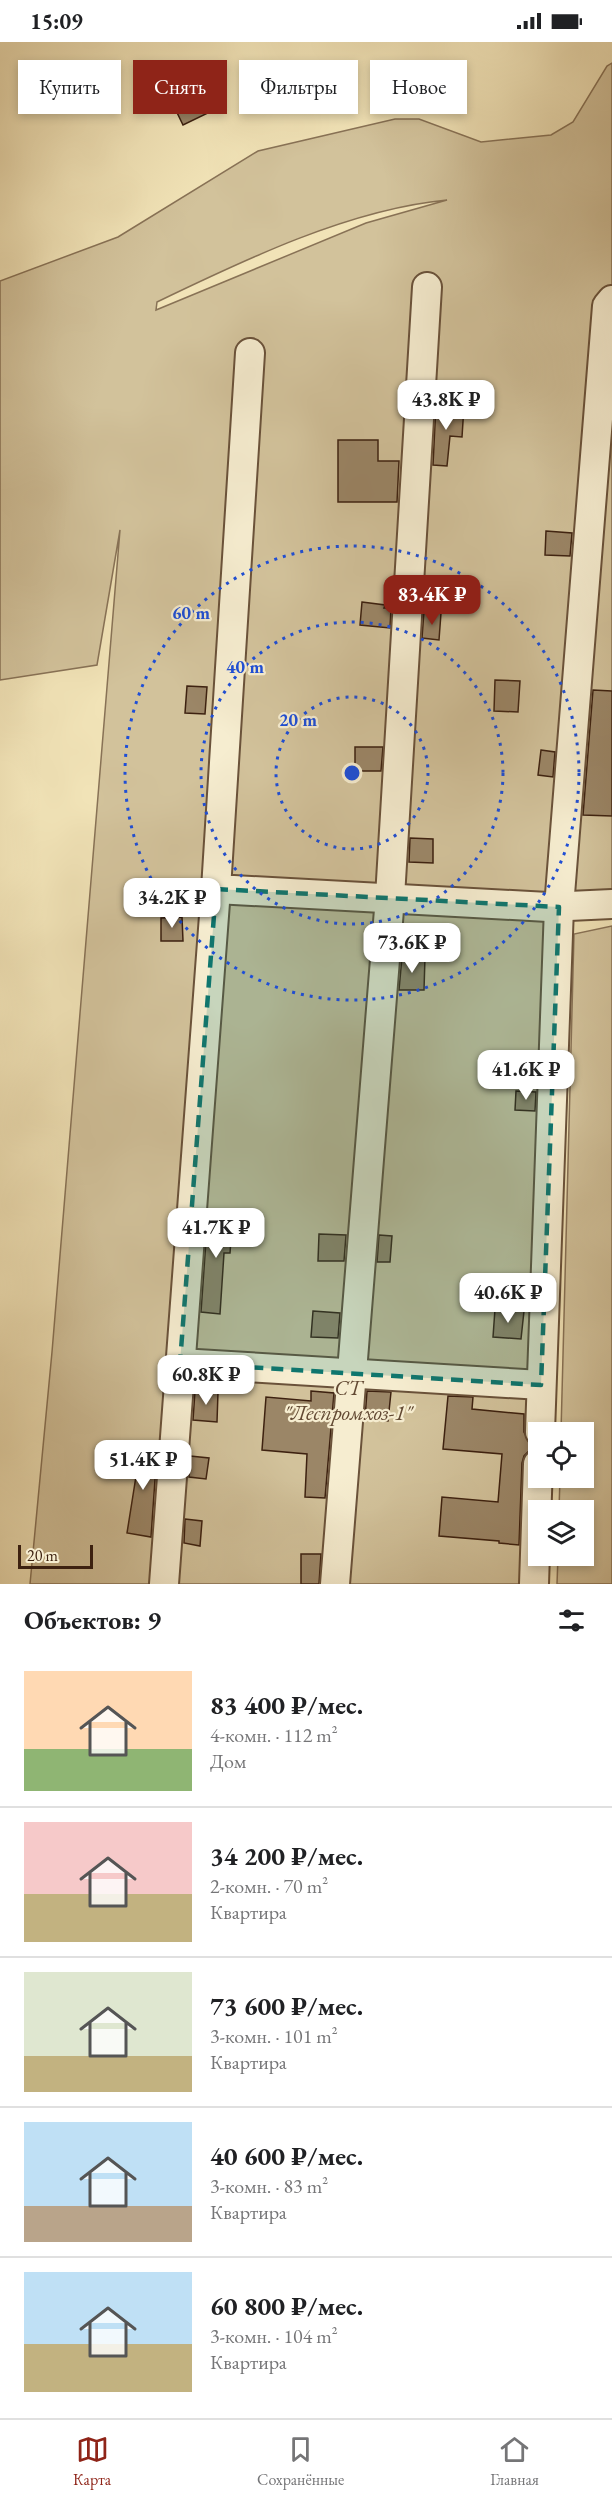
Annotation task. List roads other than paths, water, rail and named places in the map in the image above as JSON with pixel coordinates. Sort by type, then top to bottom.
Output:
[{"type":"street","points":[[335,1584],[390,897],[427,287]]},
{"type":"street","points":[[540,1422],[559,907],[607,306],[612,300]]},
{"type":"street","points":[[164,1584],[216,889],[250,353]]},
{"type":"street","points":[[216,889],[559,907],[612,904]]},
{"type":"street","points":[[180,1363],[542,1385]]},
{"type":"street","points":[[534,1584],[537,1488]]},
{"type":"park label","name":"СТ \"Леспромхоз-1\"","points":[[348,1400]]}]
